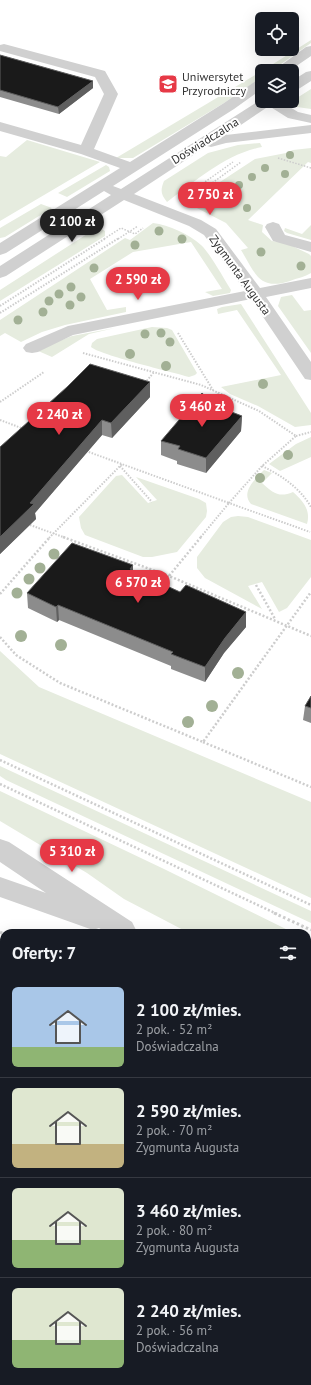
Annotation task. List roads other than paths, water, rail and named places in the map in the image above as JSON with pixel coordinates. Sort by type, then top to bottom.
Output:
[{"type":"street","points":[[4,48],[100,74],[111,94],[86,151]]},
{"type":"street","points":[[290,64],[311,50]]},
{"type":"street","points":[[299,83],[311,75]]},
{"type":"street","name":"Doświadczalna","points":[[0,250],[130,167],[255,91]]},
{"type":"street","name":"Doświadczalna","points":[[3,269],[258,108]]},
{"type":"street","points":[[281,108],[293,115],[311,119]]},
{"type":"street","points":[[0,126],[86,151],[130,167]]},
{"type":"street","points":[[196,147],[225,139],[311,129]]},
{"type":"street","name":"Zygmunta Augusta","points":[[101,186],[195,223],[210,232],[256,294],[311,375]]},
{"type":"street","points":[[274,227],[279,238],[311,247]]},
{"type":"street","points":[[32,348],[68,331],[311,284]]},
{"type":"street","points":[[0,849],[124,929]]},
{"type":"street","points":[[0,887],[121,929]]},
{"type":"place","name":"Uniwersytet Przyrodniczy","points":[[168,84]]}]
